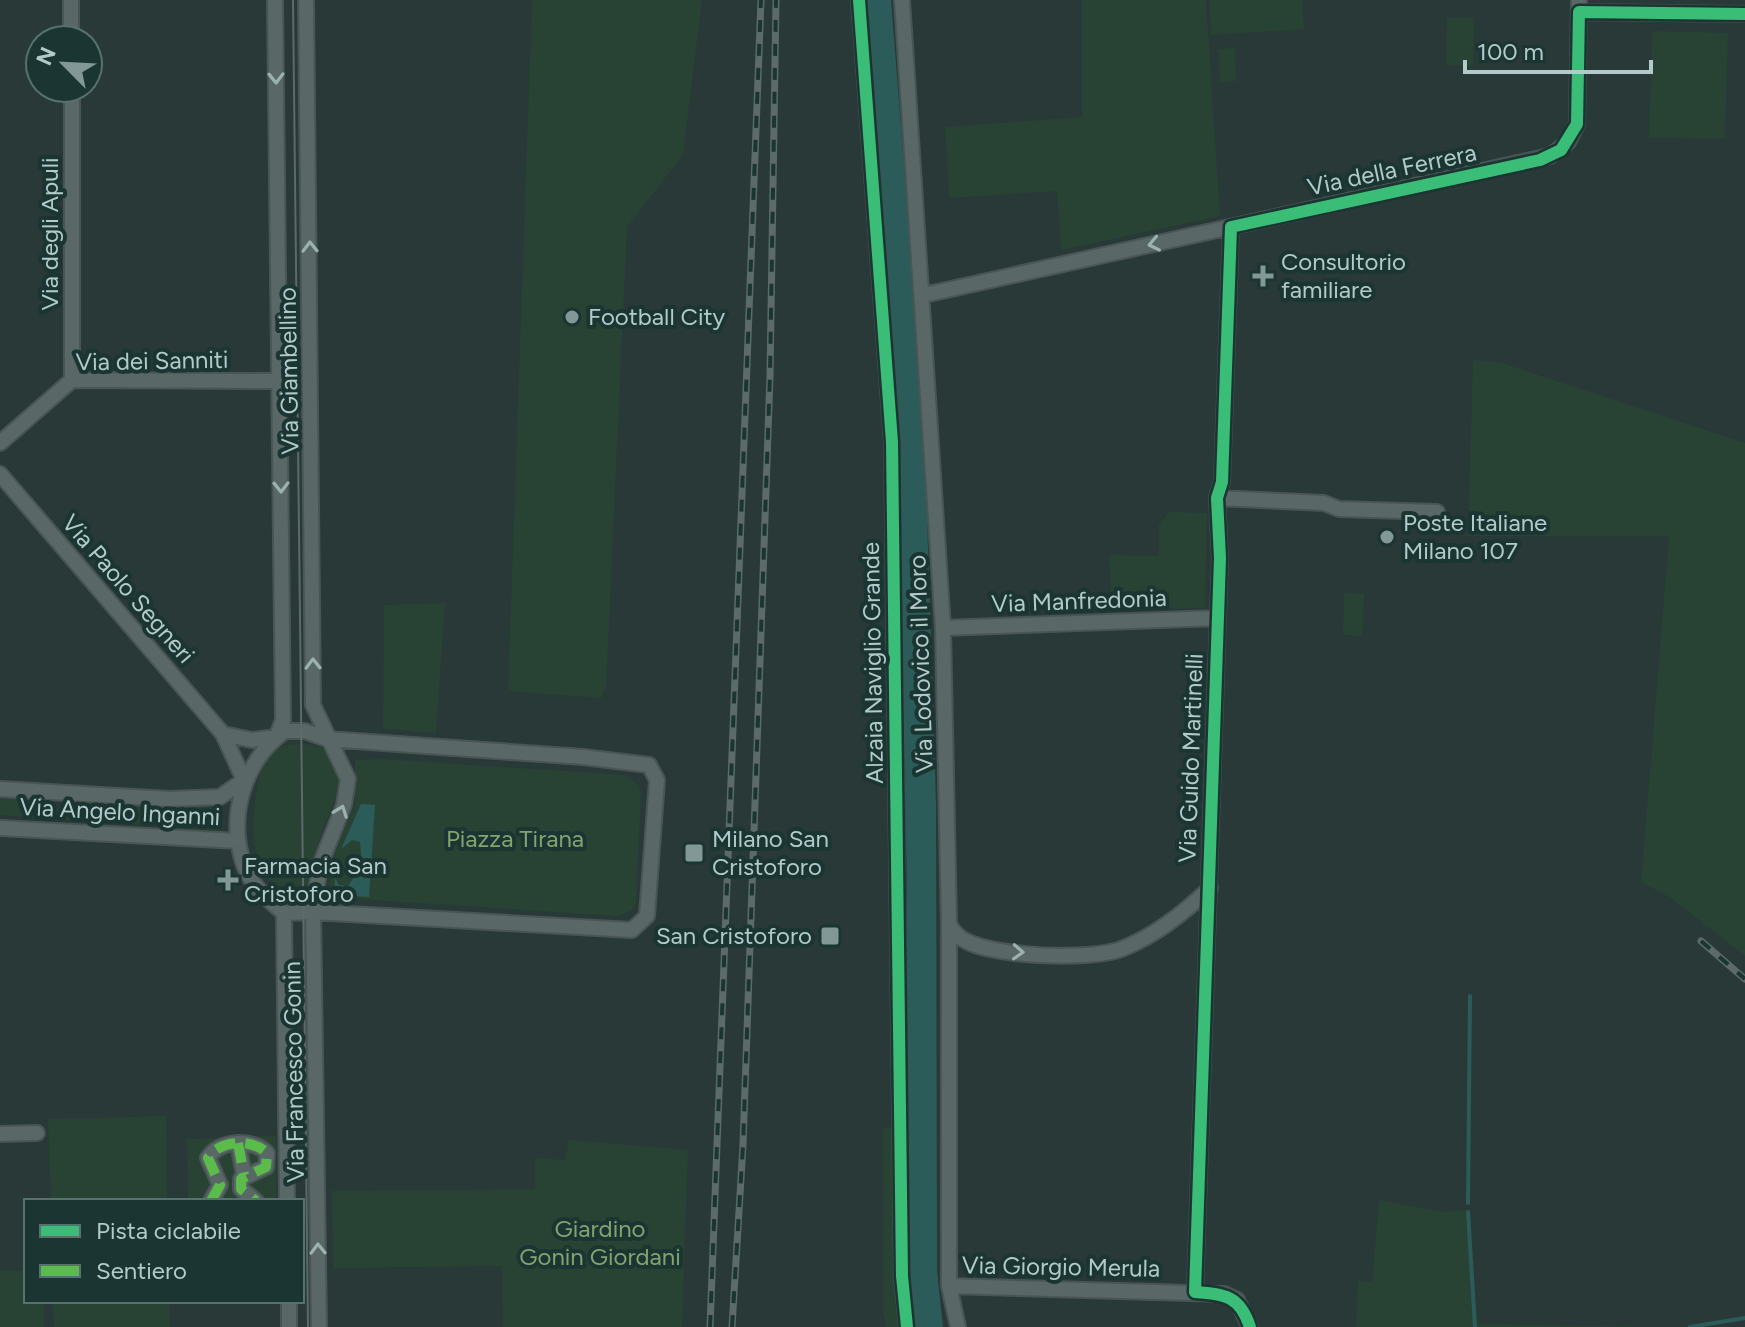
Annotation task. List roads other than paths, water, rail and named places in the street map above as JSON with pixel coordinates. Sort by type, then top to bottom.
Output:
[{"type":"street","points":[[71,0],[71,24]]},
{"type":"street","name":"Via Giambellino","points":[[275,0],[283,720],[277,737]]},
{"type":"street","name":"Via Giambellino","points":[[306,0],[313,705],[327,739]]},
{"type":"street","name":"Alzaia Naviglio Grande","points":[[859,0],[892,442],[902,1276],[907,1327]]},
{"type":"street","name":"Via Lodovico il Moro","points":[[902,0],[924,295],[943,628],[949,924],[949,1286],[958,1327]]},
{"type":"street","points":[[1579,6],[1745,14]]},
{"type":"street","name":"Via della Ferrera","points":[[924,295],[1540,160],[1561,150],[1577,124],[1579,6]]},
{"type":"street","name":"Via degli Apuli","points":[[72,104],[72,380]]},
{"type":"street","name":"Via Guido Martinelli","points":[[1195,1292],[1220,558],[1217,498],[1222,482],[1231,227]]},
{"type":"street","name":"Via dei Sanniti","points":[[0,443],[72,380],[280,381]]},
{"type":"street","name":"Via Paolo Segneri","points":[[0,474],[223,734],[244,780]]},
{"type":"street","points":[[1217,498],[1324,503],[1339,509],[1437,512]]},
{"type":"street","name":"Via Manfredonia","points":[[943,628],[1217,618]]},
{"type":"street","points":[[297,730],[327,739],[583,757],[649,765],[657,780],[650,908],[644,921],[632,930],[313,912],[284,913],[253,882],[244,867],[238,841],[244,780],[285,731],[297,730]]},
{"type":"street","points":[[223,734],[252,740],[277,737]]},
{"type":"street","points":[[313,912],[324,852],[348,792],[345,766],[327,739]]},
{"type":"street","name":"Via Angelo Inganni","points":[[0,789],[169,799],[220,797],[244,780]]},
{"type":"street","name":"Via Angelo Inganni","points":[[0,828],[238,841]]},
{"type":"street","points":[[949,924],[961,938],[996,950],[1102,954],[1141,940],[1189,908],[1210,888]]},
{"type":"street","name":"Via Francesco Gonin","points":[[313,912],[319,1327]]},
{"type":"street","name":"Via Francesco Gonin","points":[[284,913],[287,1199]]},
{"type":"street","points":[[949,952],[954,941],[961,938]]},
{"type":"street","points":[[0,1134],[37,1133]]},
{"type":"street","points":[[238,1143],[241,1189],[254,1199]]},
{"type":"street","points":[[238,1143],[259,1146],[268,1158],[266,1167],[242,1177],[214,1169],[208,1164],[212,1152],[238,1143]]},
{"type":"street","points":[[212,1199],[220,1185],[214,1169]]},
{"type":"street","name":"Via Giorgio Merula","points":[[949,1286],[1224,1294],[1237,1300],[1250,1327]]},
{"type":"street","points":[[289,1303],[289,1327]]},
{"type":"water","points":[[864,0],[891,0],[924,420],[936,804],[937,1271],[943,1327],[916,1327],[907,1268],[907,884],[897,443]]},
{"type":"water","points":[[361,804],[375,805],[369,897],[334,895],[335,878],[339,885],[348,886],[362,865],[360,842],[352,840],[341,849]]},
{"type":"waterway","points":[[1468,1203],[1470,996]]},
{"type":"waterway","points":[[1468,1212],[1475,1327]]},
{"type":"waterway","points":[[1690,1327],[1745,1318]]},
{"type":"tram line","points":[[293,0],[308,1327]]},
{"type":"railway","points":[[710,1327],[761,0]]},
{"type":"railway","points":[[732,1327],[743,1145],[770,376],[776,0]]},
{"type":"railway","points":[[1701,941],[1745,979]]},
{"type":"place","name":"Consultorio familiare","points":[[1263,276]]},
{"type":"place","name":"Football City","points":[[572,317]]},
{"type":"place","name":"Poste Italiane Milano 107","points":[[1387,537]]},
{"type":"place","name":"Milano San Cristoforo","points":[[694,853]]},
{"type":"place","name":"Farmacia San Cristoforo","points":[[228,880]]},
{"type":"place","name":"San Cristoforo","points":[[830,936]]},
{"type":"park label","name":"Piazza Tirana","points":[[515,839]]},
{"type":"park label","name":"Giardino Gonin Giordani","points":[[600,1243]]}]
